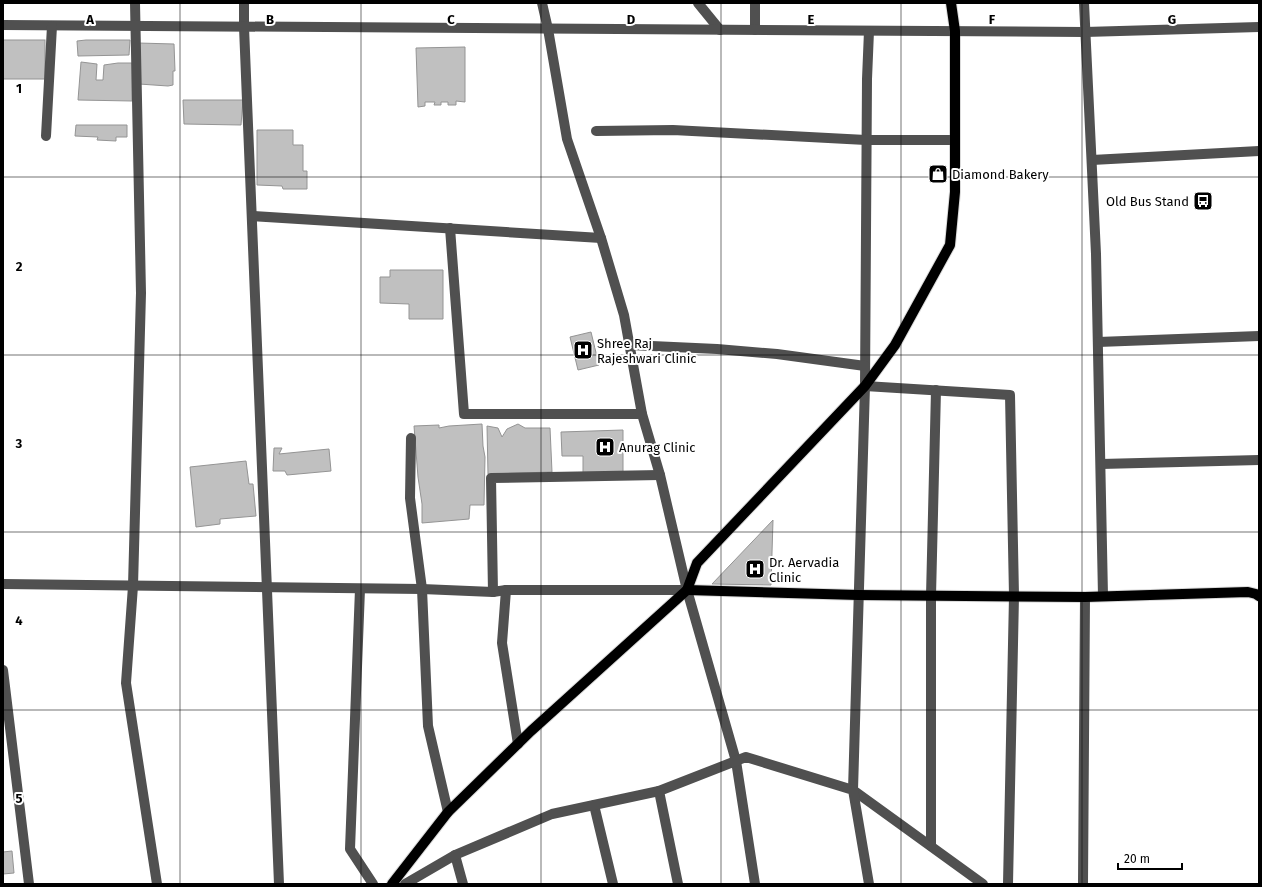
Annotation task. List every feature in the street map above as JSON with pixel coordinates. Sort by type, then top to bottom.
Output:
[{"type":"main road","points":[[392,884],[448,812],[518,744],[688,590],[697,563],[865,386],[895,345],[950,245],[955,192],[955,31],[951,3]]},
{"type":"main road","points":[[688,590],[858,595],[1085,598],[1103,596],[1248,592],[1259,596]]},
{"type":"street","points":[[134,3],[141,293],[133,586],[126,683],[157,884]]},
{"type":"street","points":[[244,3],[280,884]]},
{"type":"street","points":[[542,3],[548,29],[567,140],[601,238],[624,315],[642,414],[660,475],[688,590],[736,761],[755,884]]},
{"type":"street","points":[[698,3],[720,30]]},
{"type":"street","points":[[755,3],[755,30]]},
{"type":"street","points":[[1084,3],[1096,254],[1103,596]]},
{"type":"street","points":[[3,25],[1085,32],[1259,27]]},
{"type":"street","points":[[46,136],[52,26]]},
{"type":"street","points":[[869,884],[853,790],[865,386],[866,79],[870,31]]},
{"type":"street","points":[[596,131],[673,130],[866,140],[955,140]]},
{"type":"street","points":[[1092,160],[1259,151]]},
{"type":"street","points":[[252,216],[601,238]]},
{"type":"street","points":[[450,228],[464,414],[642,414]]},
{"type":"street","points":[[1098,342],[1259,336]]},
{"type":"street","points":[[630,345],[777,354],[865,366]]},
{"type":"street","points":[[865,386],[1010,395],[1014,596],[1008,884]]},
{"type":"street","points":[[931,846],[931,596],[936,390]]},
{"type":"street","points":[[411,438],[410,498],[422,589],[428,726],[448,812]]},
{"type":"street","points":[[1101,464],[1259,460]]},
{"type":"street","points":[[493,592],[491,478],[660,475]]},
{"type":"street","points":[[3,584],[422,589],[493,592],[506,590],[688,590]]},
{"type":"street","points":[[360,589],[350,849],[373,884]]},
{"type":"street","points":[[506,590],[502,643],[518,744]]},
{"type":"street","points":[[1083,884],[1085,598]]},
{"type":"street","points":[[3,670],[29,884]]},
{"type":"street","points":[[405,884],[455,855],[552,814],[659,791],[746,757],[853,790],[983,884]]},
{"type":"street","points":[[659,791],[678,884]]},
{"type":"street","points":[[594,805],[613,884]]},
{"type":"street","points":[[455,855],[463,884]]},
{"type":"building","points":[[3,40],[45,40],[45,79],[3,79]]},
{"type":"building","points":[[130,40],[129,55],[78,56],[77,41]]},
{"type":"building","points":[[138,43],[174,44],[175,71],[173,71],[173,85],[139,84]]},
{"type":"building","points":[[465,47],[465,102],[456,101],[456,105],[448,105],[448,102],[441,102],[441,105],[434,105],[435,102],[425,102],[425,106],[418,107],[416,48]]},
{"type":"building","points":[[81,62],[97,64],[96,80],[103,80],[104,65],[132,63],[132,101],[78,100]]},
{"type":"building","points":[[183,100],[243,100],[241,125],[184,124]]},
{"type":"building","points":[[76,125],[127,125],[127,137],[116,137],[116,141],[97,140],[98,137],[75,136]]},
{"type":"building","points":[[257,130],[293,130],[293,145],[303,145],[303,171],[307,171],[307,189],[283,189],[282,186],[257,185]]},
{"type":"building","points":[[390,270],[443,270],[443,319],[409,319],[409,304],[380,303],[380,277],[390,277]]},
{"type":"building","points":[[591,332],[599,365],[578,370],[570,337]]},
{"type":"building","points":[[482,424],[485,457],[484,505],[470,505],[469,519],[422,523],[422,504],[418,477],[414,426],[439,425],[439,428]]},
{"type":"building","points":[[518,424],[525,428],[550,428],[552,472],[488,474],[487,426],[498,428],[502,437],[507,429]]},
{"type":"building","points":[[623,430],[623,472],[583,473],[583,456],[562,456],[561,432]]},
{"type":"building","points":[[274,448],[282,448],[279,454],[329,449],[331,471],[287,475],[285,471],[273,471]]},
{"type":"building","points":[[246,461],[249,484],[253,484],[256,516],[220,519],[220,524],[196,527],[190,467]]},
{"type":"building","points":[[773,520],[771,585],[712,584]]},
{"type":"building","points":[[12,851],[14,873],[3,874],[3,852]]},
{"type":"place","name":"Diamond Bakery","points":[[938,174]]},
{"type":"place","name":"Old Bus Stand","points":[[1203,201]]},
{"type":"place","name":"Shree Raj Rajeshwari Clinic","points":[[583,350]]},
{"type":"place","name":"Anurag Clinic","points":[[605,447]]},
{"type":"place","name":"Dr. Aervadia Clinic","points":[[755,569]]}]
